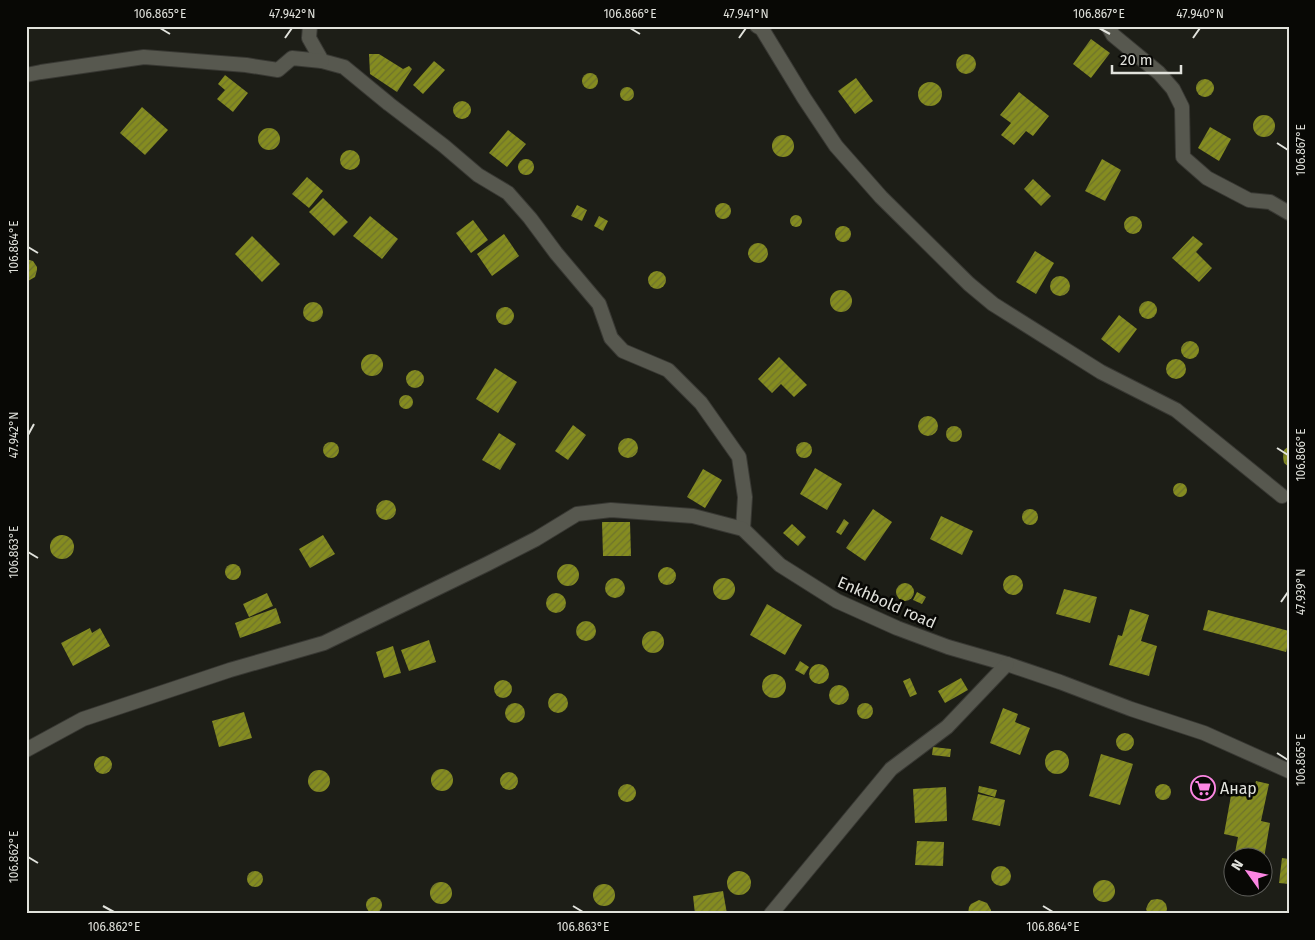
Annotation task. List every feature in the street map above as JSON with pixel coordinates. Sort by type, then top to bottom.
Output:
[{"type":"street","points":[[310,26],[309,38],[322,62]]},
{"type":"street","points":[[756,26],[762,29],[836,146],[881,197],[969,284],[993,304],[1101,372],[1176,410],[1282,496]]},
{"type":"street","points":[[1108,26],[1113,35],[1159,73],[1173,89],[1182,107],[1183,157],[1207,178],[1249,200],[1270,202],[1289,213]]},
{"type":"street","points":[[26,75],[144,58],[246,65],[278,70],[292,58],[344,67],[478,175],[508,193],[599,304],[611,338],[623,351],[668,370],[701,403],[739,457],[746,497],[743,529]]},
{"type":"street","name":"Enkhbold road","points":[[26,750],[83,719],[230,670],[324,643],[487,564],[536,539],[577,514],[611,510],[693,516],[743,529],[780,565],[837,601],[897,628],[948,647],[1060,682],[1131,709],[1204,733],[1289,770]]},
{"type":"street","points":[[771,914],[891,769],[947,727],[1007,664]]},
{"type":"building","points":[[1091,39],[1110,53],[1091,78],[1073,64]]},
{"type":"building","points":[[369,54],[379,54],[403,69],[409,66],[412,69],[397,92],[370,74]]},
{"type":"building","points":[[966,54],[973,57],[976,64],[973,71],[966,74],[959,71],[956,64],[959,57]]},
{"type":"building","points":[[434,61],[445,70],[423,94],[413,85]]},
{"type":"building","points":[[590,73],[596,75],[598,81],[596,87],[590,89],[584,87],[582,81],[584,75]]},
{"type":"building","points":[[225,75],[248,93],[233,112],[217,99],[225,90],[218,84]]},
{"type":"building","points":[[856,78],[873,101],[855,114],[838,91]]},
{"type":"building","points":[[1205,79],[1211,82],[1214,88],[1211,94],[1205,97],[1199,94],[1196,88],[1199,82]]},
{"type":"building","points":[[930,82],[935,83],[941,89],[941,99],[935,105],[930,106],[925,105],[919,99],[918,94],[919,89],[925,83]]},
{"type":"building","points":[[627,87],[632,89],[634,94],[632,99],[627,101],[622,99],[620,94],[622,89]]},
{"type":"building","points":[[1019,92],[1049,116],[1033,136],[1026,131],[1014,145],[1001,135],[1011,123],[1000,115]]},
{"type":"building","points":[[462,101],[468,104],[471,110],[468,116],[462,119],[456,116],[453,110],[456,104]]},
{"type":"building","points":[[142,107],[168,130],[145,155],[120,133]]},
{"type":"building","points":[[1264,115],[1272,118],[1275,126],[1272,134],[1264,137],[1256,134],[1253,126],[1256,118]]},
{"type":"building","points":[[1210,127],[1231,139],[1219,161],[1198,148]]},
{"type":"building","points":[[269,128],[277,131],[280,139],[277,147],[269,150],[261,147],[258,139],[261,131]]},
{"type":"building","points":[[508,130],[526,144],[507,167],[489,153]]},
{"type":"building","points":[[783,135],[791,138],[794,146],[791,154],[783,157],[775,154],[772,146],[775,138]]},
{"type":"building","points":[[350,150],[357,153],[360,160],[357,167],[350,170],[343,167],[340,160],[343,153]]},
{"type":"building","points":[[523,159],[529,159],[534,164],[532,173],[523,175],[518,170],[518,164]]},
{"type":"building","points":[[1102,159],[1121,170],[1105,201],[1085,191]]},
{"type":"building","points":[[307,177],[323,191],[309,208],[292,194]]},
{"type":"building","points":[[1033,179],[1051,196],[1041,206],[1024,189]]},
{"type":"building","points":[[323,198],[348,222],[334,236],[309,212]]},
{"type":"building","points":[[720,203],[726,203],[731,208],[729,217],[720,219],[715,214],[715,208]]},
{"type":"building","points":[[577,205],[587,210],[582,221],[571,216]]},
{"type":"building","points":[[796,215],[802,221],[796,227],[790,221]]},
{"type":"building","points":[[370,216],[398,239],[382,259],[353,236]]},
{"type":"building","points":[[599,216],[608,221],[603,231],[594,226]]},
{"type":"building","points":[[1133,216],[1139,219],[1142,225],[1139,231],[1133,234],[1127,231],[1124,225],[1127,219]]},
{"type":"building","points":[[473,220],[488,240],[471,253],[456,233]]},
{"type":"building","points":[[840,226],[846,226],[851,231],[849,240],[840,242],[835,237],[835,231]]},
{"type":"building","points":[[504,234],[519,256],[492,276],[477,254]]},
{"type":"building","points":[[252,236],[280,264],[262,282],[235,254]]},
{"type":"building","points":[[1193,236],[1203,244],[1196,252],[1212,268],[1199,282],[1172,258]]},
{"type":"building","points":[[758,243],[765,246],[768,253],[765,260],[758,263],[751,260],[748,253],[751,246]]},
{"type":"building","points":[[1035,251],[1054,263],[1036,294],[1016,282]]},
{"type":"building","points":[[26,259],[33,261],[37,267],[35,277],[28,281],[26,281]]},
{"type":"building","points":[[657,271],[663,274],[666,280],[663,286],[657,289],[651,286],[648,280],[651,274]]},
{"type":"building","points":[[1060,276],[1067,279],[1070,286],[1067,293],[1060,296],[1053,293],[1050,286],[1053,279]]},
{"type":"building","points":[[841,290],[849,293],[852,301],[849,309],[841,312],[833,309],[830,301],[833,293]]},
{"type":"building","points":[[1148,301],[1154,304],[1157,310],[1154,316],[1148,319],[1142,316],[1139,310],[1142,304]]},
{"type":"building","points":[[313,302],[320,305],[323,312],[320,319],[313,322],[306,319],[303,312],[306,305]]},
{"type":"building","points":[[505,307],[511,310],[514,316],[511,322],[505,325],[499,322],[496,316],[499,310]]},
{"type":"building","points":[[1119,315],[1137,329],[1119,353],[1101,339]]},
{"type":"building","points":[[1190,341],[1196,344],[1199,350],[1196,356],[1190,359],[1184,356],[1181,350],[1184,344]]},
{"type":"building","points":[[372,354],[380,357],[383,365],[380,373],[372,376],[364,373],[361,365],[364,357]]},
{"type":"building","points":[[779,357],[807,385],[794,397],[781,384],[772,393],[758,379]]},
{"type":"building","points":[[1176,359],[1183,362],[1186,369],[1183,376],[1176,379],[1169,376],[1166,369],[1169,362]]},
{"type":"building","points":[[495,368],[517,382],[498,413],[476,399]]},
{"type":"building","points":[[415,370],[421,373],[424,379],[421,385],[415,388],[409,385],[406,379],[409,373]]},
{"type":"building","points":[[403,395],[409,395],[413,402],[409,409],[403,409],[399,405],[399,399]]},
{"type":"building","points":[[928,416],[935,419],[938,426],[935,433],[928,436],[921,433],[918,426],[921,419]]},
{"type":"building","points":[[573,425],[586,435],[568,460],[555,451]]},
{"type":"building","points":[[954,426],[960,428],[962,434],[960,440],[954,442],[948,440],[946,434],[948,428]]},
{"type":"building","points":[[499,433],[516,444],[500,470],[482,460]]},
{"type":"building","points":[[624,438],[632,438],[638,444],[638,452],[632,458],[624,458],[618,452],[618,444]]},
{"type":"building","points":[[328,442],[334,442],[339,447],[337,456],[328,458],[323,453],[323,447]]},
{"type":"building","points":[[804,442],[810,444],[812,450],[810,456],[804,458],[798,456],[796,450],[798,444]]},
{"type":"building","points":[[1289,446],[1289,467],[1284,463],[1283,457],[1284,450]]},
{"type":"building","points":[[815,468],[842,484],[827,510],[800,494]]},
{"type":"building","points":[[703,469],[722,480],[705,508],[687,497]]},
{"type":"building","points":[[1180,483],[1185,485],[1187,490],[1185,495],[1180,497],[1175,495],[1173,490],[1175,485]]},
{"type":"building","points":[[386,500],[393,503],[396,510],[393,517],[386,520],[379,517],[376,510],[379,503]]},
{"type":"building","points":[[873,509],[892,522],[865,561],[846,548]]},
{"type":"building","points":[[1030,509],[1036,511],[1038,517],[1036,523],[1030,525],[1024,523],[1022,517],[1024,511]]},
{"type":"building","points":[[941,516],[973,531],[962,555],[930,539]]},
{"type":"building","points":[[844,519],[849,523],[841,535],[836,532]]},
{"type":"building","points":[[602,522],[630,522],[631,556],[603,556]]},
{"type":"building","points":[[792,524],[806,537],[798,546],[783,533]]},
{"type":"building","points":[[62,535],[70,539],[74,547],[70,555],[62,559],[54,555],[50,547],[54,539]]},
{"type":"building","points":[[323,535],[335,554],[310,568],[299,549]]},
{"type":"building","points":[[230,564],[236,564],[241,569],[239,578],[230,580],[225,575],[225,569]]},
{"type":"building","points":[[568,564],[576,567],[579,575],[576,583],[568,586],[560,583],[557,575],[560,567]]},
{"type":"building","points":[[667,567],[673,570],[676,576],[673,582],[667,585],[661,582],[658,576],[661,570]]},
{"type":"building","points":[[1013,575],[1020,578],[1023,585],[1020,592],[1013,595],[1006,592],[1003,585],[1006,578]]},
{"type":"building","points":[[615,578],[622,581],[625,588],[622,595],[615,598],[608,595],[605,588],[608,581]]},
{"type":"building","points":[[724,578],[732,581],[735,589],[732,597],[724,600],[716,597],[713,589],[716,581]]},
{"type":"building","points":[[901,583],[909,583],[914,588],[912,599],[901,601],[896,596],[896,588]]},
{"type":"building","points":[[1064,589],[1097,597],[1090,623],[1056,614]]},
{"type":"building","points":[[917,592],[926,597],[922,604],[913,600]]},
{"type":"building","points":[[267,593],[273,606],[249,617],[243,604]]},
{"type":"building","points":[[556,593],[563,596],[566,603],[563,610],[556,613],[549,610],[546,603],[549,596]]},
{"type":"building","points":[[767,604],[802,625],[785,655],[750,635]]},
{"type":"building","points":[[276,608],[281,623],[240,638],[235,623]]},
{"type":"building","points":[[1130,609],[1149,615],[1141,641],[1157,646],[1149,676],[1109,665],[1118,635],[1122,636]]},
{"type":"building","points":[[1208,610],[1289,631],[1286,652],[1203,630]]},
{"type":"building","points":[[586,621],[593,624],[596,631],[593,638],[586,641],[579,638],[576,631],[579,624]]},
{"type":"building","points":[[90,628],[92,633],[100,628],[110,646],[73,666],[61,643]]},
{"type":"building","points":[[653,631],[663,638],[664,642],[657,652],[653,653],[643,646],[642,642],[649,632]]},
{"type":"building","points":[[429,640],[436,662],[409,671],[401,650]]},
{"type":"building","points":[[393,646],[401,673],[384,678],[376,652]]},
{"type":"building","points":[[800,661],[809,667],[804,675],[795,670]]},
{"type":"building","points":[[819,664],[826,667],[829,674],[826,681],[819,684],[812,681],[809,674],[812,667]]},
{"type":"building","points":[[774,674],[779,675],[785,681],[785,691],[779,697],[774,698],[769,697],[763,691],[762,686],[763,681],[769,675]]},
{"type":"building","points":[[910,678],[917,694],[910,697],[903,681]]},
{"type":"building","points":[[961,678],[968,690],[945,703],[938,691]]},
{"type":"building","points":[[503,680],[509,683],[512,689],[509,695],[503,698],[497,695],[494,689],[497,683]]},
{"type":"building","points":[[839,685],[846,688],[849,695],[846,702],[839,705],[832,702],[829,695],[832,688]]},
{"type":"building","points":[[558,693],[565,696],[568,703],[565,710],[558,713],[551,710],[548,703],[551,696]]},
{"type":"building","points":[[515,703],[522,706],[525,713],[522,720],[515,723],[508,720],[505,713],[508,706]]},
{"type":"building","points":[[862,703],[868,703],[873,708],[871,717],[862,719],[857,714],[857,708]]},
{"type":"building","points":[[1003,708],[1018,714],[1015,722],[1030,728],[1020,755],[990,743]]},
{"type":"building","points":[[244,712],[252,738],[219,747],[212,721]]},
{"type":"building","points":[[1125,733],[1131,736],[1134,742],[1131,748],[1125,751],[1119,748],[1116,742],[1119,736]]},
{"type":"building","points":[[933,747],[951,749],[950,757],[932,755]]},
{"type":"building","points":[[1057,750],[1062,751],[1068,757],[1068,767],[1062,773],[1057,774],[1052,773],[1046,767],[1045,762],[1046,757],[1052,751]]},
{"type":"building","points":[[1101,754],[1133,764],[1120,805],[1089,796]]},
{"type":"building","points":[[103,756],[109,759],[112,765],[109,771],[103,774],[97,771],[94,765],[97,759]]},
{"type":"building","points":[[442,769],[450,772],[453,780],[450,788],[442,791],[434,788],[431,780],[434,772]]},
{"type":"building","points":[[319,770],[329,777],[330,781],[323,791],[319,792],[309,785],[308,781],[315,771]]},
{"type":"building","points":[[509,772],[517,777],[518,781],[513,789],[509,790],[501,785],[500,781],[505,773]]},
{"type":"building","points":[[1256,781],[1269,784],[1261,821],[1270,823],[1266,848],[1236,848],[1238,837],[1224,834],[1232,790],[1253,794]]},
{"type":"building","points":[[623,784],[631,784],[636,789],[634,800],[623,802],[618,797],[618,789]]},
{"type":"building","points":[[1160,784],[1166,784],[1171,789],[1169,798],[1160,800],[1155,795],[1155,789]]},
{"type":"building","points":[[979,786],[997,790],[995,797],[978,792]]},
{"type":"building","points":[[946,787],[947,821],[915,823],[913,789]]},
{"type":"building","points":[[978,794],[1005,800],[1000,826],[972,820]]},
{"type":"building","points":[[917,841],[944,842],[943,866],[915,865]]},
{"type":"building","points":[[1282,858],[1289,859],[1289,884],[1279,883]]},
{"type":"building","points":[[1001,866],[1008,869],[1011,876],[1008,883],[1001,886],[994,883],[991,876],[994,869]]},
{"type":"building","points":[[252,871],[258,871],[263,876],[261,885],[252,887],[247,882],[247,876]]},
{"type":"building","points":[[739,871],[747,875],[751,883],[747,891],[739,895],[731,891],[727,883],[731,875]]},
{"type":"building","points":[[1104,880],[1112,883],[1115,891],[1112,899],[1104,902],[1096,899],[1093,891],[1096,883]]},
{"type":"building","points":[[441,882],[449,885],[452,893],[449,901],[441,904],[433,901],[430,893],[433,885]]},
{"type":"building","points":[[600,884],[608,884],[615,891],[615,899],[608,906],[600,906],[593,899],[593,891]]},
{"type":"building","points":[[723,891],[727,914],[695,914],[693,896]]},
{"type":"building","points":[[371,897],[377,897],[382,902],[380,911],[371,913],[366,908],[366,902]]},
{"type":"building","points":[[979,900],[987,903],[991,914],[968,914],[971,904]]},
{"type":"building","points":[[1151,900],[1162,900],[1166,904],[1166,914],[1148,914],[1146,909],[1148,904]]},
{"type":"place","name":"Анар","points":[[1203,788]]}]
